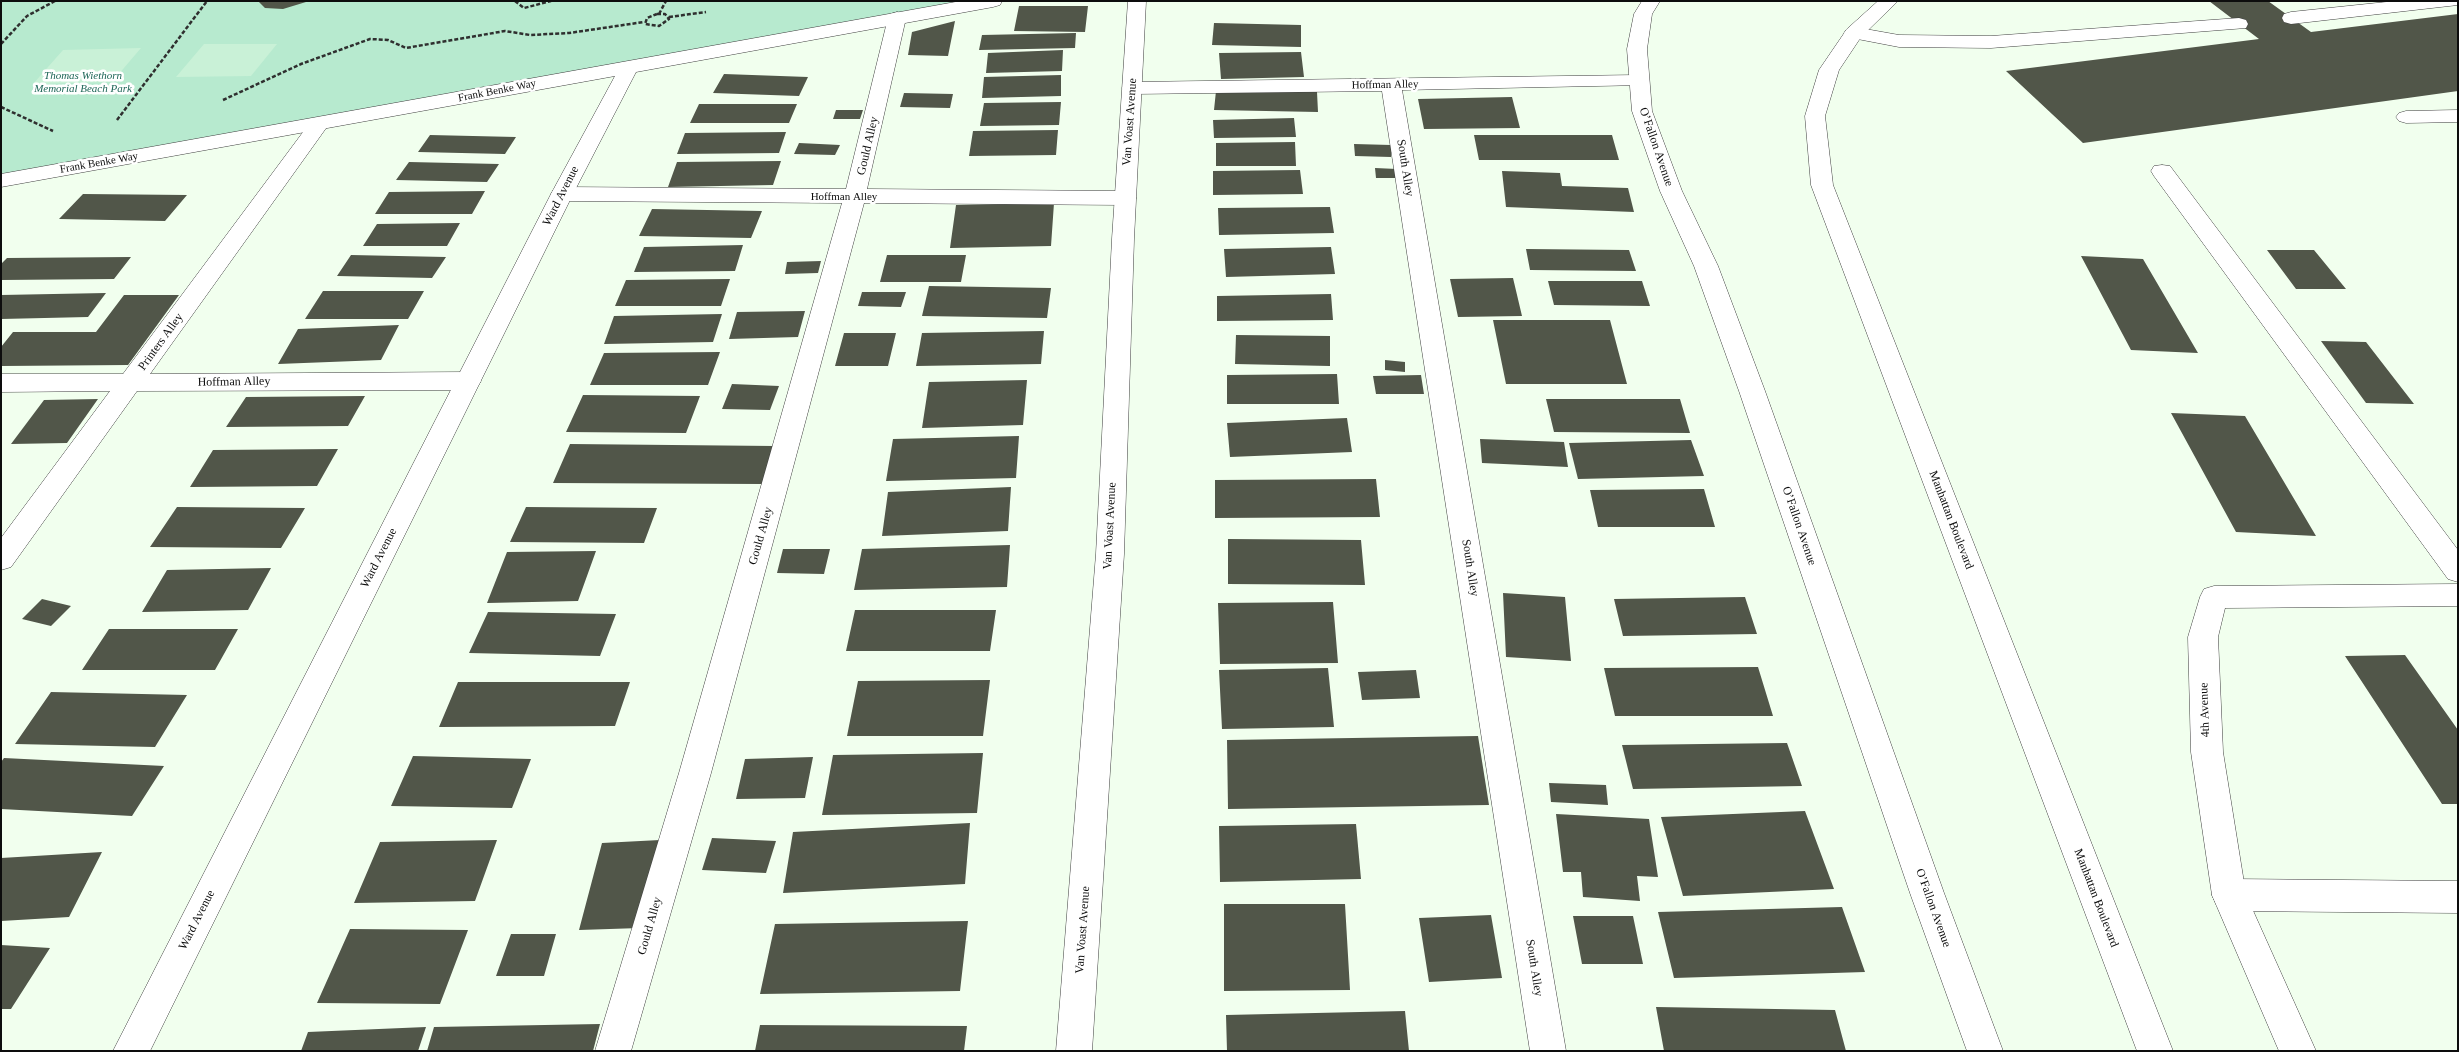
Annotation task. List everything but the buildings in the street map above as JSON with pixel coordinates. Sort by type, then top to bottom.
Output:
[{"type":"street","name":"Frank Benke Way","points":[[3,182],[993,1]]},
{"type":"street","name":"Van Voast Avenue","points":[[1074,1051],[1110,554],[1125,198],[1137,1]]},
{"type":"street","name":"O’Fallon Avenue","points":[[1651,1],[1643,14],[1637,49],[1638,81],[1642,111],[1671,191],[1706,266],[1752,391],[1927,893],[1985,1051]]},
{"type":"street","name":"Manhattan Boulevard","points":[[1889,1],[1854,33],[1829,70],[1815,116],[1822,185],[2155,1051]]},
{"type":"street","points":[[2291,18],[2452,1]]},
{"type":"street","name":"Gould Alley","points":[[613,1051],[695,773],[856,198],[897,18]]},
{"type":"street","points":[[1854,33],[1899,41],[1991,42],[2239,24]]},
{"type":"street","name":"Ward Avenue","points":[[131,1051],[562,194],[629,67]]},
{"type":"street","name":"Hoffman Alley","points":[[1132,88],[1638,81]]},
{"type":"street","name":"South Alley","points":[[1392,85],[1548,1051]]},
{"type":"street","points":[[2406,117],[2458,116]]},
{"type":"street","name":"Printers Alley","points":[[1,559],[319,124]]},
{"type":"street","points":[[2162,171],[2458,571]]},
{"type":"street","name":"Hoffman Alley","points":[[562,194],[856,198],[1125,198]]},
{"type":"street","name":"Hoffman Alley","points":[[1,383],[468,381]]},
{"type":"street","name":"4th Avenue","points":[[2298,1051],[2229,895],[2207,752],[2203,637],[2214,597],[2458,595]]},
{"type":"street","points":[[2229,895],[2458,897]]},
{"type":"path","points":[[1,44],[27,16],[55,1]]},
{"type":"path","points":[[111,127],[207,1]]},
{"type":"path","points":[[514,1],[524,8],[551,1]]},
{"type":"path","points":[[659,14],[666,1]]},
{"type":"path","points":[[215,104],[301,64],[370,39],[388,40],[406,48],[505,31],[530,35],[569,33],[644,22],[654,27],[668,21],[667,15],[650,16],[644,22]]},
{"type":"path","points":[[1,107],[56,133]]},
{"type":"green space","name":"Thomas Wiethorn Memorial Beach Park","points":[[1,1],[993,1],[1,181]]},
{"type":"green space","points":[[204,44],[277,44],[251,76],[176,77]]},
{"type":"green space","points":[[141,48],[112,82],[33,84],[63,50]]}]
